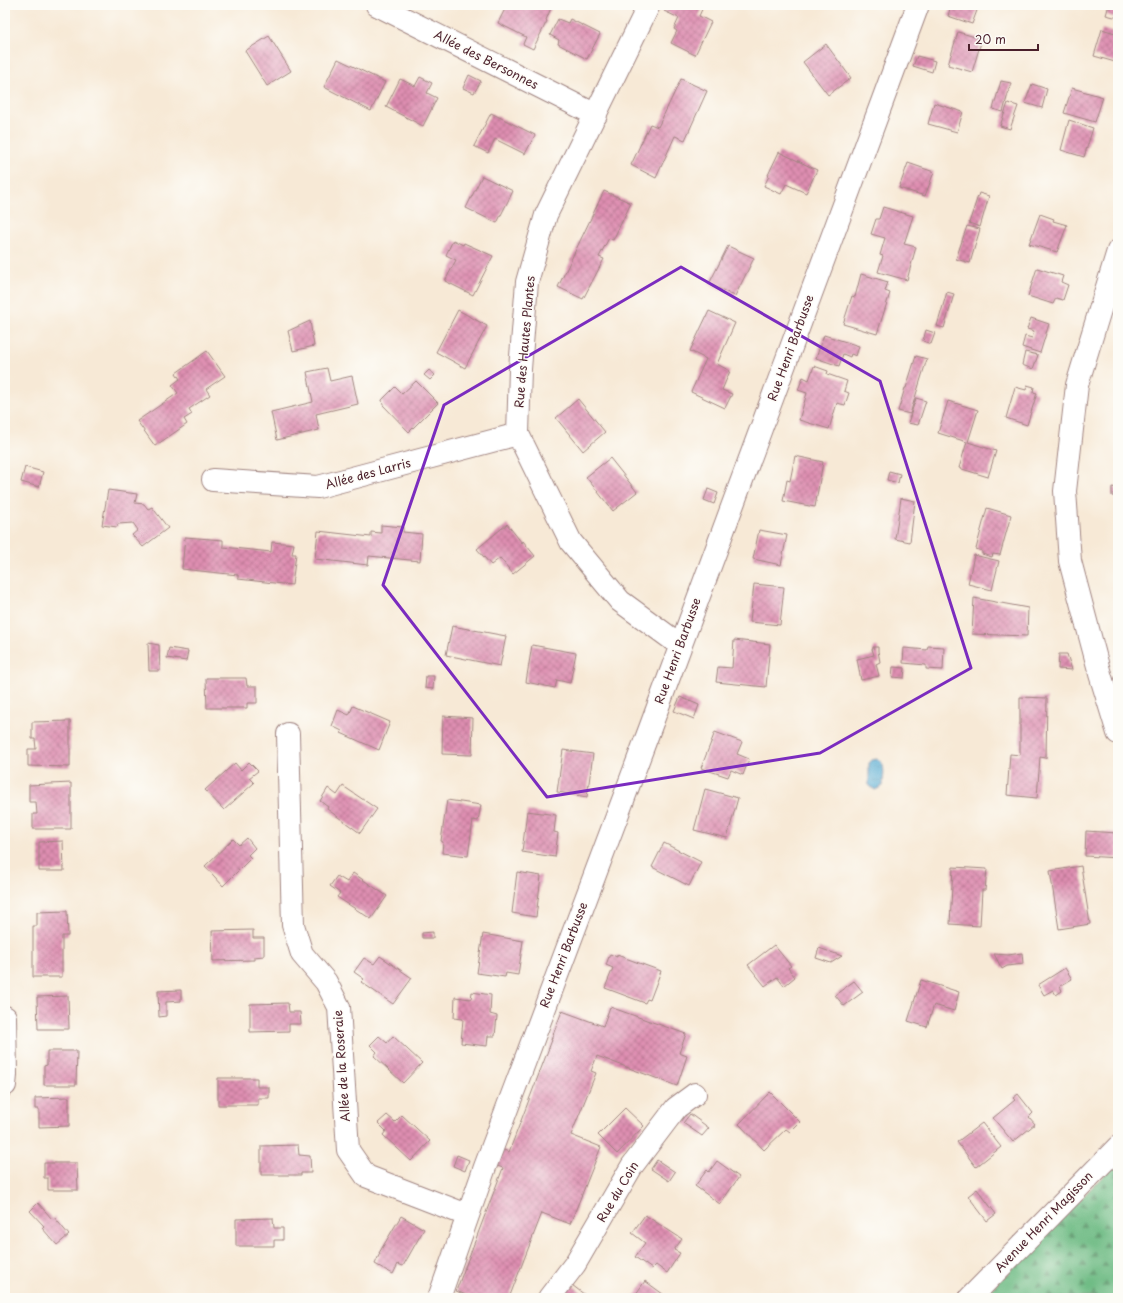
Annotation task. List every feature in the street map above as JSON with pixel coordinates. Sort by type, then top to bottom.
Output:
[{"type":"street","name":"Allée des Bersonnes","points":[[377,5],[596,115]]},
{"type":"street","name":"Rue des Hautes Plantes","points":[[649,5],[546,215],[527,282],[520,369],[518,434],[571,542],[620,601],[680,645]]},
{"type":"street","name":"Rue Henri Barbusse","points":[[438,1298],[467,1215],[918,5]]},
{"type":"street","points":[[1118,251],[1077,385],[1065,491],[1070,561],[1100,674],[1118,733]]},
{"type":"street","name":"Allée des Larris","points":[[213,480],[318,487],[518,434]]},
{"type":"street","name":"Allée de la Roseraie","points":[[288,734],[293,925],[302,954],[326,982],[339,1007],[348,1150],[366,1176],[467,1215]]},
{"type":"street","points":[[5,1017],[5,1085]]},
{"type":"street","name":"Rue du Coin","points":[[549,1298],[575,1264],[632,1166],[676,1108],[695,1094]]},
{"type":"street","name":"Avenue Henri Magisson","points":[[970,1298],[1118,1147]]},
{"type":"highlighted area","points":[[681,267],[880,381],[971,668],[820,753],[547,797],[383,585],[444,405]]},
{"type":"green space","points":[[1118,1161],[1118,1298],[983,1298]]},
{"type":"water","points":[[877,759],[882,764],[884,774],[883,786],[875,790],[869,785],[869,763],[872,760]]},
{"type":"building","points":[[507,5],[544,5],[551,8],[546,20],[547,21],[533,49],[523,44],[526,37],[498,23]]},
{"type":"building","points":[[667,5],[698,5],[703,7],[699,16],[711,22],[695,55],[671,43],[677,31],[674,29],[679,18],[664,11]]},
{"type":"building","points":[[951,5],[979,5],[972,24],[948,16]]},
{"type":"building","points":[[1109,5],[1118,5],[1118,18],[1106,15]]},
{"type":"building","points":[[558,19],[568,23],[570,19],[600,34],[587,59],[558,44],[559,40],[550,35]]},
{"type":"building","points":[[1102,29],[1118,34],[1118,52],[1115,62],[1094,56]]},
{"type":"building","points":[[958,32],[982,39],[972,72],[948,65]]},
{"type":"building","points":[[269,36],[291,71],[267,86],[245,51]]},
{"type":"building","points":[[826,44],[851,78],[828,95],[803,62]]},
{"type":"building","points":[[917,56],[935,61],[932,72],[913,66]]},
{"type":"building","points":[[338,59],[385,82],[371,111],[324,87]]},
{"type":"building","points":[[469,75],[481,81],[474,93],[463,88]]},
{"type":"building","points":[[420,77],[432,83],[427,93],[437,98],[423,126],[386,107],[400,79],[415,86]]},
{"type":"building","points":[[681,79],[707,91],[685,140],[675,136],[656,178],[631,165],[650,124],[658,127]]},
{"type":"building","points":[[1001,81],[1011,83],[1003,112],[993,109]]},
{"type":"building","points":[[1032,84],[1047,89],[1042,108],[1025,103]]},
{"type":"building","points":[[1072,88],[1103,97],[1095,122],[1064,113]]},
{"type":"building","points":[[934,103],[963,112],[957,132],[928,124]]},
{"type":"building","points":[[1008,103],[1018,106],[1010,129],[1000,126]]},
{"type":"building","points":[[491,113],[535,135],[525,154],[495,139],[488,153],[474,146]]},
{"type":"building","points":[[1069,120],[1093,128],[1084,157],[1061,150]]},
{"type":"building","points":[[779,152],[817,170],[806,193],[786,184],[781,194],[764,186]]},
{"type":"building","points":[[908,163],[934,172],[925,196],[899,188]]},
{"type":"building","points":[[482,176],[513,191],[497,223],[466,208]]},
{"type":"building","points":[[604,191],[631,203],[613,240],[609,238],[599,257],[604,259],[583,299],[558,287]]},
{"type":"building","points":[[979,193],[989,196],[980,227],[969,223]]},
{"type":"building","points":[[883,207],[913,216],[904,244],[916,247],[907,280],[878,272],[883,256],[880,255],[885,238],[871,234],[876,219],[879,219]]},
{"type":"building","points":[[1040,214],[1054,219],[1053,221],[1067,225],[1057,252],[1029,244]]},
{"type":"building","points":[[967,226],[980,229],[970,263],[956,259]]},
{"type":"building","points":[[453,240],[463,245],[464,243],[493,256],[473,295],[445,281],[456,260],[446,255]]},
{"type":"building","points":[[728,246],[754,258],[735,296],[709,284]]},
{"type":"building","points":[[1037,268],[1063,276],[1061,282],[1068,285],[1063,300],[1056,298],[1053,304],[1028,296]]},
{"type":"building","points":[[861,274],[888,282],[885,291],[890,293],[877,334],[843,324],[852,296],[855,297]]},
{"type":"building","points":[[947,292],[954,294],[944,328],[937,326]]},
{"type":"building","points":[[458,310],[487,326],[465,368],[436,352]]},
{"type":"building","points":[[709,311],[735,323],[717,364],[730,371],[722,390],[732,394],[725,408],[691,392],[706,359],[690,351]]},
{"type":"building","points":[[1031,318],[1049,324],[1040,353],[1022,347],[1025,336],[1032,338],[1034,331],[1027,329]]},
{"type":"building","points":[[310,321],[314,346],[293,351],[288,331]]},
{"type":"building","points":[[926,330],[935,333],[931,344],[923,341]]},
{"type":"building","points":[[824,335],[859,346],[856,356],[851,354],[850,357],[843,354],[839,366],[816,358]]},
{"type":"building","points":[[207,351],[225,376],[206,389],[210,395],[189,409],[192,414],[184,419],[187,424],[155,446],[137,421],[178,393],[172,385],[180,379],[176,373]]},
{"type":"building","points":[[1025,352],[1038,355],[1033,369],[1022,365]]},
{"type":"building","points":[[916,356],[927,359],[910,414],[898,411]]},
{"type":"building","points":[[814,366],[828,371],[827,374],[847,381],[844,391],[849,393],[845,405],[837,403],[829,429],[799,420],[807,393],[798,390],[803,377],[809,380]]},
{"type":"building","points":[[327,368],[330,381],[352,376],[358,404],[316,414],[319,430],[277,440],[271,412],[313,402],[307,372]]},
{"type":"building","points":[[429,370],[435,375],[430,380],[424,375]]},
{"type":"building","points":[[416,381],[438,403],[409,432],[383,405],[382,400],[395,387],[402,394]]},
{"type":"building","points":[[1027,385],[1034,387],[1033,392],[1037,393],[1027,425],[1006,418],[1015,387],[1026,390]]},
{"type":"building","points":[[916,398],[926,401],[918,425],[908,423]]},
{"type":"building","points":[[578,399],[605,432],[583,451],[556,418]]},
{"type":"building","points":[[948,401],[978,410],[968,442],[996,451],[988,477],[959,468],[967,442],[938,433]]},
{"type":"building","points":[[795,456],[823,462],[815,507],[783,501],[787,480],[790,481]]},
{"type":"building","points":[[610,458],[637,492],[613,511],[586,477]]},
{"type":"building","points":[[25,467],[43,472],[39,487],[21,482]]},
{"type":"building","points":[[889,471],[900,474],[898,483],[887,480]]},
{"type":"building","points":[[1112,487],[1118,488],[1118,497],[1112,496]]},
{"type":"building","points":[[708,489],[718,493],[714,504],[704,500]]},
{"type":"building","points":[[108,490],[137,494],[135,503],[144,504],[148,509],[152,507],[168,528],[143,547],[132,535],[138,530],[133,523],[118,524],[117,527],[102,525]]},
{"type":"building","points":[[901,498],[915,501],[910,542],[895,539]]},
{"type":"building","points":[[987,508],[1011,515],[1000,555],[993,554],[992,557],[982,554],[982,551],[976,549]]},
{"type":"building","points":[[507,524],[522,543],[523,541],[535,556],[513,574],[500,558],[491,565],[477,549]]},
{"type":"building","points":[[381,525],[403,527],[403,532],[422,534],[420,561],[369,556],[368,565],[315,559],[318,531],[371,537],[371,532],[381,533]]},
{"type":"building","points":[[759,530],[787,535],[781,565],[753,559]]},
{"type":"building","points":[[185,537],[223,540],[223,547],[271,552],[272,542],[294,544],[292,554],[296,554],[292,585],[238,579],[238,575],[182,569]]},
{"type":"building","points":[[974,555],[999,561],[992,590],[968,584]]},
{"type":"building","points":[[754,584],[784,587],[780,625],[750,622]]},
{"type":"building","points":[[974,598],[1028,608],[1027,636],[972,634]]},
{"type":"building","points":[[452,626],[506,636],[500,666],[446,655]]},
{"type":"building","points":[[734,640],[770,644],[766,687],[716,682],[718,667],[732,668]]},
{"type":"building","points":[[148,643],[159,645],[160,671],[149,671]]},
{"type":"building","points":[[532,645],[576,653],[570,683],[557,680],[555,688],[526,682]]},
{"type":"building","points":[[928,646],[944,647],[943,670],[926,669],[926,665],[903,663],[904,648],[927,650]]},
{"type":"building","points":[[873,647],[878,647],[880,662],[876,664],[879,676],[861,680],[857,659],[874,655],[872,649]]},
{"type":"building","points":[[169,648],[188,651],[186,661],[167,658]]},
{"type":"building","points":[[1059,654],[1067,654],[1072,670],[1058,669]]},
{"type":"building","points":[[893,667],[905,668],[904,678],[892,677]]},
{"type":"building","points":[[426,676],[434,676],[433,689],[425,688]]},
{"type":"building","points":[[206,678],[246,678],[247,686],[257,686],[257,703],[247,703],[247,708],[207,708]]},
{"type":"building","points":[[680,697],[699,705],[694,719],[674,711]]},
{"type":"building","points":[[1020,697],[1047,698],[1046,758],[1040,757],[1037,798],[1007,795],[1010,754],[1020,755]]},
{"type":"building","points":[[353,706],[390,722],[379,750],[341,733],[342,731],[332,726],[338,710],[349,715]]},
{"type":"building","points":[[443,716],[473,718],[472,755],[442,754]]},
{"type":"building","points":[[70,721],[70,767],[28,766],[28,749],[36,749],[35,739],[32,739],[32,722]]},
{"type":"building","points":[[715,732],[742,742],[737,754],[749,759],[743,775],[731,770],[728,777],[701,768]]},
{"type":"building","points":[[563,750],[593,754],[587,797],[557,792]]},
{"type":"building","points":[[249,762],[258,771],[249,778],[254,783],[224,810],[205,790],[235,763],[241,770]]},
{"type":"building","points":[[71,783],[71,829],[33,829],[33,814],[37,814],[36,802],[29,802],[29,785]]},
{"type":"building","points":[[343,786],[377,809],[360,833],[327,809],[328,807],[320,801],[328,788],[337,795]]},
{"type":"building","points":[[705,789],[738,798],[727,838],[694,830]]},
{"type":"building","points":[[447,800],[481,805],[478,821],[473,820],[468,856],[442,853],[443,842],[441,841]]},
{"type":"building","points":[[527,811],[556,815],[554,832],[558,833],[555,857],[522,852]]},
{"type":"building","points":[[1086,831],[1117,833],[1118,858],[1085,856]]},
{"type":"building","points":[[247,838],[255,848],[248,855],[251,858],[223,886],[205,866],[233,839],[239,845]]},
{"type":"building","points":[[63,841],[64,871],[39,871],[39,842]]},
{"type":"building","points":[[664,843],[701,862],[689,886],[652,867]]},
{"type":"building","points":[[1081,866],[1090,924],[1059,929],[1050,871]]},
{"type":"building","points":[[953,867],[987,869],[985,890],[982,890],[980,926],[950,924]]},
{"type":"building","points":[[517,872],[541,876],[536,917],[512,913]]},
{"type":"building","points":[[353,873],[387,896],[371,919],[337,897],[340,893],[330,886],[337,876],[347,882]]},
{"type":"building","points":[[67,911],[68,936],[62,936],[62,977],[33,977],[33,926],[37,926],[37,912]]},
{"type":"building","points":[[253,930],[253,938],[264,938],[264,956],[254,957],[254,960],[213,961],[212,931]]},
{"type":"building","points":[[433,932],[433,938],[422,938],[422,933]]},
{"type":"building","points":[[483,934],[523,941],[518,975],[506,973],[505,977],[477,973]]},
{"type":"building","points":[[774,945],[791,966],[788,968],[795,977],[784,986],[777,977],[765,986],[748,965]]},
{"type":"building","points":[[819,948],[842,956],[831,963],[816,958]]},
{"type":"building","points":[[1022,953],[1023,964],[1007,966],[1002,969],[994,954],[1008,955]]},
{"type":"building","points":[[610,954],[617,957],[617,955],[661,971],[650,1000],[647,999],[645,1003],[605,988],[613,968],[606,965]]},
{"type":"building","points":[[380,956],[412,978],[393,1004],[361,982],[364,979],[354,972],[364,958],[374,964]]},
{"type":"building","points":[[1065,968],[1072,979],[1060,986],[1062,991],[1056,995],[1053,990],[1044,995],[1038,985]]},
{"type":"building","points":[[921,980],[959,992],[954,1011],[934,1005],[927,1027],[908,1021]]},
{"type":"building","points":[[854,981],[863,992],[844,1006],[835,995]]},
{"type":"building","points":[[181,990],[181,1001],[166,1002],[166,1016],[159,1017],[158,991]]},
{"type":"building","points":[[472,992],[491,995],[490,1014],[497,1016],[495,1036],[488,1036],[487,1046],[461,1043],[463,1019],[454,1018],[455,997],[471,999]]},
{"type":"building","points":[[68,996],[69,1029],[38,1029],[37,997]]},
{"type":"building","points":[[288,1003],[289,1012],[300,1012],[301,1024],[289,1024],[289,1031],[250,1032],[250,1004]]},
{"type":"building","points":[[610,1007],[686,1034],[679,1053],[687,1056],[677,1086],[597,1056],[591,1071],[596,1073],[571,1135],[601,1147],[570,1224],[542,1213],[509,1298],[474,1298],[456,1291],[503,1168],[489,1163],[496,1147],[509,1152],[562,1011],[603,1026]]},
{"type":"building","points":[[379,1036],[387,1043],[393,1036],[422,1063],[403,1083],[374,1056],[377,1052],[370,1045]]},
{"type":"building","points":[[47,1051],[77,1051],[76,1085],[44,1085],[44,1066],[47,1065]]},
{"type":"building","points":[[218,1078],[257,1078],[257,1087],[269,1087],[269,1098],[258,1098],[258,1105],[218,1105]]},
{"type":"building","points":[[770,1092],[800,1122],[790,1132],[786,1129],[764,1150],[739,1124]]},
{"type":"building","points":[[1018,1094],[1033,1113],[1029,1117],[1035,1124],[1013,1142],[993,1118],[1015,1100],[1013,1098]]},
{"type":"building","points":[[69,1097],[69,1126],[39,1127],[39,1109],[35,1109],[35,1098]]},
{"type":"building","points":[[625,1108],[644,1126],[617,1154],[598,1135]]},
{"type":"building","points":[[690,1114],[709,1128],[702,1136],[683,1123]]},
{"type":"building","points":[[387,1115],[395,1122],[402,1115],[430,1141],[411,1161],[383,1135],[386,1131],[378,1123]]},
{"type":"building","points":[[982,1123],[1001,1147],[976,1167],[957,1142]]},
{"type":"building","points":[[298,1145],[299,1155],[310,1156],[311,1173],[301,1173],[301,1175],[261,1175],[261,1146]]},
{"type":"building","points":[[457,1155],[469,1160],[465,1171],[453,1166]]},
{"type":"building","points":[[657,1160],[675,1172],[669,1181],[651,1169]]},
{"type":"building","points":[[717,1161],[739,1177],[720,1204],[695,1186],[707,1170],[709,1172]]},
{"type":"building","points":[[44,1163],[77,1163],[78,1190],[48,1190],[48,1178],[44,1178]]},
{"type":"building","points":[[977,1189],[996,1214],[987,1221],[968,1196]]},
{"type":"building","points":[[38,1203],[52,1219],[54,1217],[69,1235],[57,1245],[42,1228],[44,1226],[30,1211]]},
{"type":"building","points":[[645,1215],[682,1239],[674,1250],[680,1253],[667,1273],[656,1265],[652,1269],[635,1257],[645,1243],[632,1233]]},
{"type":"building","points":[[401,1216],[424,1229],[403,1266],[398,1264],[393,1274],[375,1264],[379,1253]]},
{"type":"building","points":[[273,1218],[274,1228],[283,1228],[283,1240],[274,1240],[274,1246],[236,1246],[236,1219]]},
{"type":"building","points":[[645,1281],[667,1297],[633,1298]]},
{"type":"building","points":[[568,1282],[589,1298],[567,1298],[561,1294]]}]
